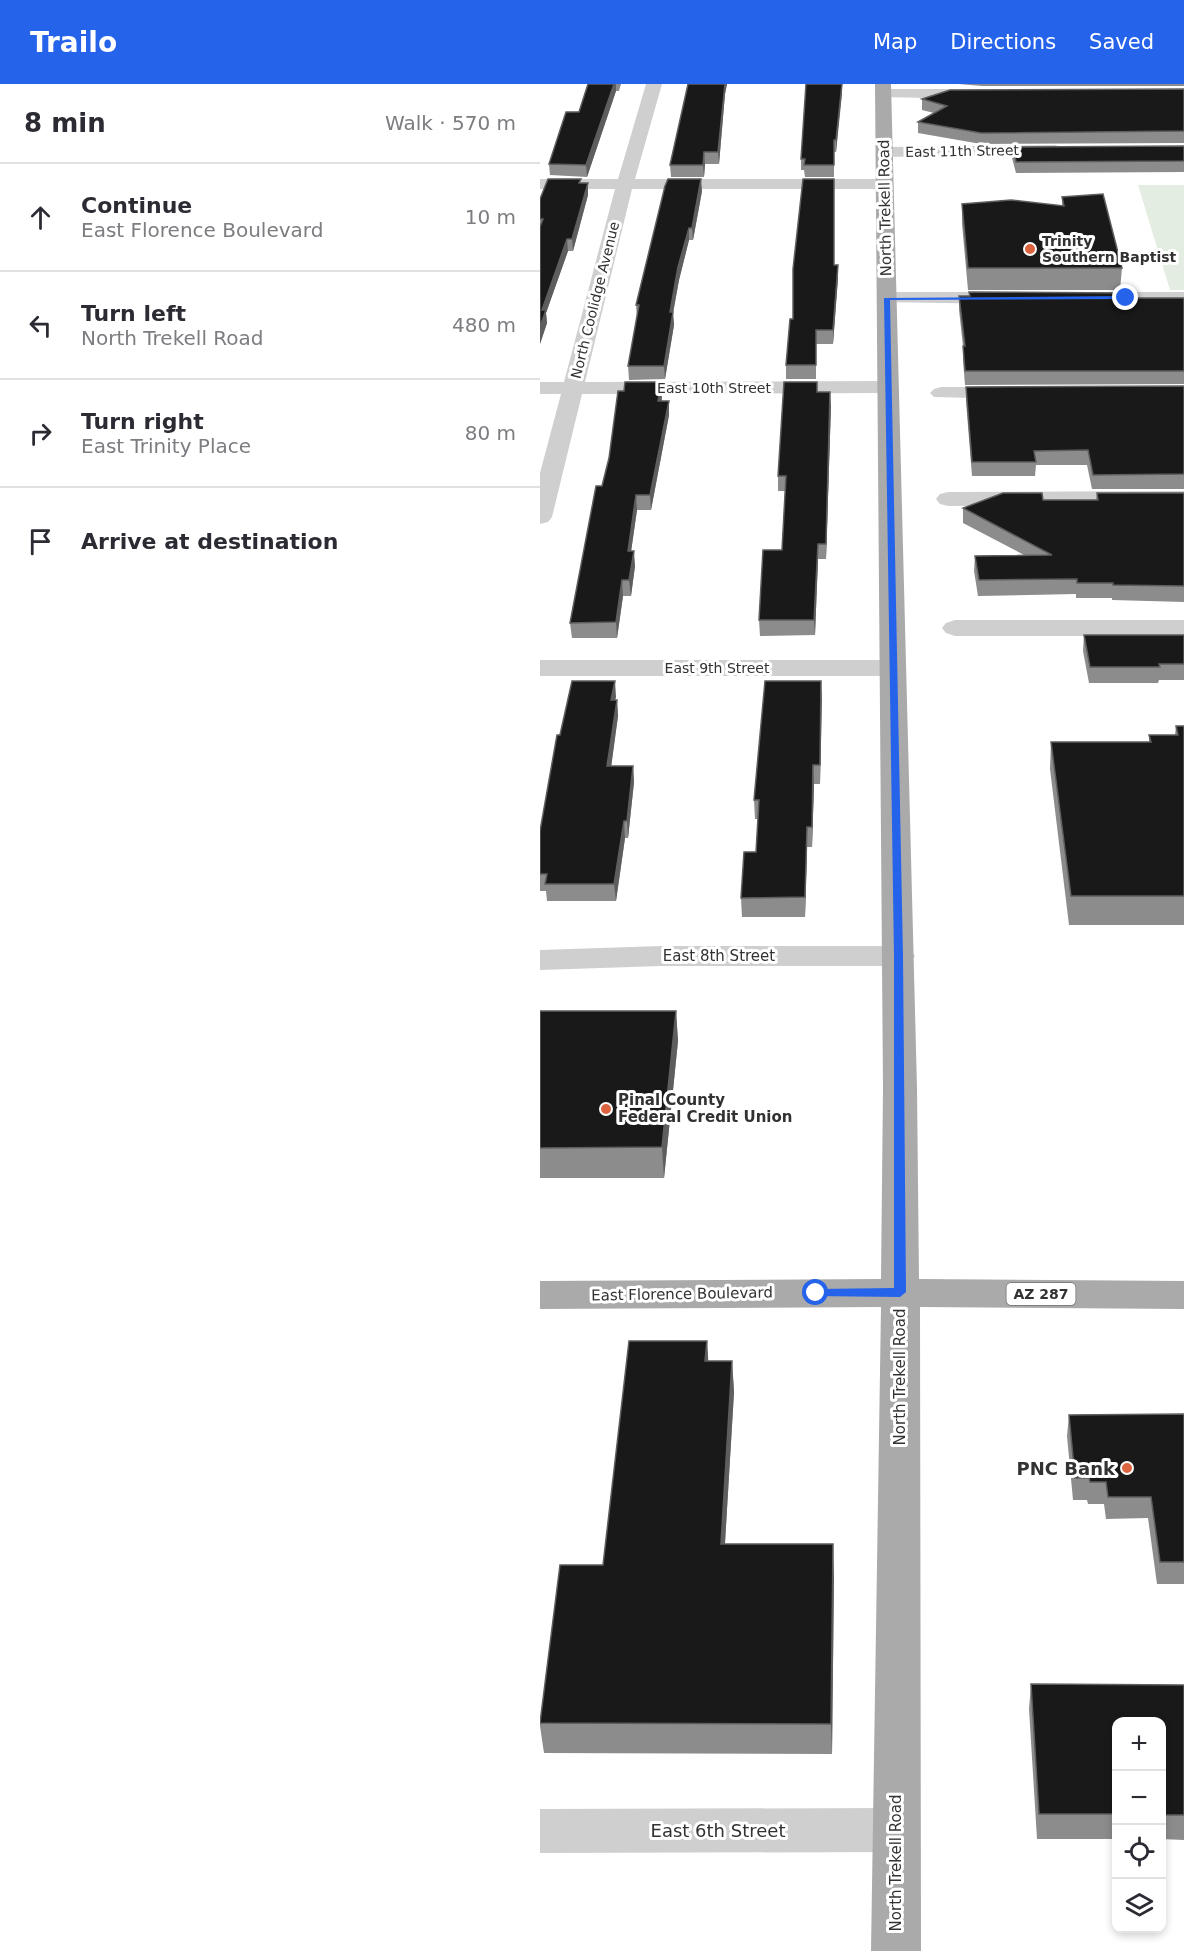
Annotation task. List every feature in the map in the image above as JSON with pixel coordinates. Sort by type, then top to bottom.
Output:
[{"type":"main road","name":"North Trekell Road","points":[[883,89],[898,956],[901,1490],[896,1951]]},
{"type":"main road","name":"East Florence Boulevard","points":[[540,1295],[900,1292],[1184,1295]]},
{"type":"street","name":"North Coolidge Avenue","points":[[540,517],[625,184],[654,84]]},
{"type":"street","points":[[883,89],[998,94]]},
{"type":"street","name":"East 11th Street","points":[[884,152],[1078,150]]},
{"type":"street","points":[[540,184],[885,184]]},
{"type":"street","points":[[887,298],[1019,298]]},
{"type":"street","points":[[1066,298],[1184,298]]},
{"type":"street","name":"East 10th Street","points":[[540,388],[888,387]]},
{"type":"street","points":[[941,393],[1034,393]]},
{"type":"street","points":[[948,499],[1184,498]]},
{"type":"street","points":[[955,628],[1184,628]]},
{"type":"street","name":"East 9th Street","points":[[540,668],[893,668]]},
{"type":"street","name":"East 8th Street","points":[[540,960],[661,956],[898,956]]},
{"type":"street","name":"East 6th Street","points":[[540,1831],[896,1830]]},
{"type":"shaded area","points":[[1138,185],[1184,185],[1184,290],[1170,290]]},
{"type":"building","points":[[588,84],[614,84],[586,165],[549,164],[566,112],[579,112]]},
{"type":"building","points":[[688,84],[725,84],[718,152],[704,152],[703,165],[670,165]]},
{"type":"building","points":[[806,84],[842,84],[836,140],[834,140],[834,165],[804,165],[805,159],[801,159]]},
{"type":"building","points":[[1184,89],[1184,131],[981,133],[918,122],[947,106],[922,99],[950,90]]},
{"type":"building","points":[[1184,146],[1184,161],[1016,162],[1013,147]]},
{"type":"building","points":[[548,179],[581,179],[579,183],[588,183],[572,239],[567,239],[542,310],[546,310],[540,327],[540,227],[543,219],[540,219],[540,199]]},
{"type":"building","points":[[668,179],[701,179],[692,228],[689,228],[678,267],[664,366],[628,366],[639,305],[636,305]]},
{"type":"building","points":[[803,179],[834,179],[834,265],[838,265],[833,330],[816,330],[816,365],[786,365],[790,319],[793,319],[793,269]]},
{"type":"building","points":[[1103,194],[1122,268],[968,268],[962,204],[1011,200],[1064,206],[1062,197]]},
{"type":"building","points":[[969,292],[1125,293],[1126,296],[1137,298],[1184,298],[1184,371],[965,371],[963,346],[965,346],[959,296],[970,296]]},
{"type":"building","points":[[625,382],[662,382],[658,401],[669,401],[650,495],[636,495],[628,551],[634,551],[629,580],[622,580],[616,622],[570,623],[596,486],[602,486],[609,458],[618,391],[624,391]]},
{"type":"building","points":[[784,382],[817,382],[817,392],[830,392],[826,544],[818,544],[814,620],[759,620],[763,550],[782,550],[786,476],[778,476]]},
{"type":"building","points":[[1184,386],[1184,474],[1093,475],[1088,450],[1034,451],[1036,462],[972,462],[966,387]]},
{"type":"building","points":[[1003,493],[1042,493],[1043,500],[1098,500],[1097,493],[1184,493],[1184,586],[1077,583],[1077,579],[979,580],[975,556],[1052,555],[963,508]]},
{"type":"building","points":[[1084,635],[1184,635],[1184,664],[1159,664],[1160,667],[1090,667]]},
{"type":"building","points":[[572,681],[615,681],[611,700],[617,700],[607,766],[633,766],[627,821],[624,821],[614,884],[545,884],[547,874],[540,874],[540,831],[557,735],[560,735]]},
{"type":"building","points":[[765,681],[821,681],[820,765],[813,765],[812,827],[807,827],[805,897],[741,898],[744,852],[756,852],[759,800],[754,800]]},
{"type":"building","points":[[1176,726],[1184,726],[1184,896],[1071,896],[1051,742],[1151,742],[1149,735],[1178,735]]},
{"type":"building","name":"Pinal County Federal Credit Union","points":[[540,1011],[676,1011],[662,1147],[540,1148]]},
{"type":"building","points":[[629,1341],[707,1341],[705,1361],[732,1361],[721,1544],[833,1544],[831,1724],[540,1723],[560,1565],[603,1565]]},
{"type":"building","name":"PNC Bank","points":[[1184,1414],[1184,1562],[1160,1562],[1151,1497],[1108,1497],[1106,1482],[1090,1482],[1089,1478],[1075,1478],[1069,1415]]},
{"type":"building","points":[[1031,1684],[1184,1685],[1184,1815],[1166,1815],[1166,1717],[1112,1717],[1112,1814],[1039,1814]]},
{"type":"place","name":"Trinity Southern Baptist","points":[[1030,249]]},
{"type":"place","name":"Pinal County Federal Credit Union","points":[[606,1109]]},
{"type":"place","name":"PNC Bank","points":[[1127,1468]]},
{"type":"route","points":[[816,1293],[900,1292],[898,942],[887,298],[1126,298]]}]
